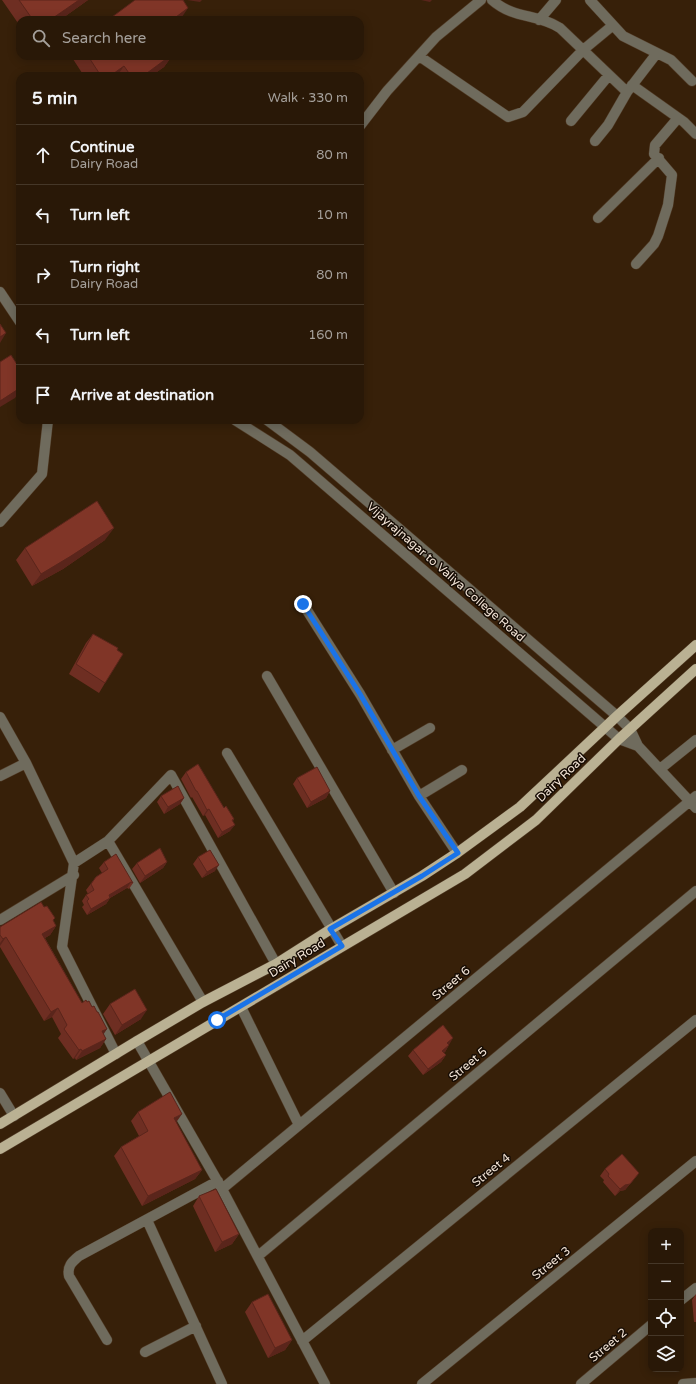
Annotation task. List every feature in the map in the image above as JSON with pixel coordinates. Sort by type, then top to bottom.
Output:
[{"type":"main road","name":"Dairy Road","points":[[0,1124],[203,1002],[276,964],[330,929],[394,893],[458,853],[520,807],[605,726],[696,645]]},
{"type":"main road","name":"Dairy Road","points":[[0,1149],[148,1060],[241,1007],[465,874],[504,846],[536,820],[619,739],[696,669]]},
{"type":"street","points":[[364,121],[387,91],[436,37],[481,0]]},
{"type":"street","points":[[492,0],[508,12],[553,24],[560,28],[609,75],[678,118],[696,134]]},
{"type":"street","points":[[539,20],[556,0]]},
{"type":"street","points":[[590,0],[612,26],[629,40],[670,60],[692,81]]},
{"type":"street","points":[[419,56],[508,117],[522,112],[583,50],[612,26]]},
{"type":"street","points":[[595,141],[608,125],[630,88],[657,53]]},
{"type":"street","points":[[571,121],[609,75]]},
{"type":"street","points":[[636,264],[656,240],[668,205],[672,175],[654,154],[655,145],[678,118]]},
{"type":"street","points":[[598,218],[659,158]]},
{"type":"street","points":[[1,296],[16,317]]},
{"type":"street","points":[[0,522],[42,474],[48,424]]},
{"type":"street","name":"Vijayrajnagar to Valiya College Road","points":[[241,424],[290,455],[619,739],[638,746]]},
{"type":"street","name":"Vijayrajnagar to Valiya College Road","points":[[272,424],[310,452],[617,716],[630,729],[638,746],[694,802]]},
{"type":"street","points":[[303,604],[360,694],[419,796],[458,853]]},
{"type":"street","points":[[267,676],[394,893]]},
{"type":"street","points":[[0,717],[26,763],[74,863],[74,875],[62,947],[116,1054]]},
{"type":"street","points":[[392,750],[430,728]]},
{"type":"street","points":[[660,769],[696,740]]},
{"type":"street","points":[[227,753],[330,929],[342,946]]},
{"type":"street","points":[[0,776],[26,763]]},
{"type":"street","points":[[419,796],[462,770]]},
{"type":"street","points":[[74,863],[108,841],[172,775],[276,964]]},
{"type":"street","name":"Street 6","points":[[107,1340],[69,1276],[68,1270],[71,1263],[79,1256],[147,1220],[220,1185],[299,1125],[694,802]]},
{"type":"street","points":[[108,841],[203,1002]]},
{"type":"street","points":[[0,920],[74,875]]},
{"type":"street","name":"Street 5","points":[[258,1256],[696,891]]},
{"type":"street","points":[[241,1007],[299,1125]]},
{"type":"street","name":"Street 4","points":[[302,1341],[696,1020]]},
{"type":"street","points":[[136,1041],[220,1185],[325,1384]]},
{"type":"street","points":[[0,1092],[14,1116]]},
{"type":"street","name":"Street 3","points":[[422,1384],[696,1162]]},
{"type":"street","points":[[147,1220],[222,1384]]},
{"type":"street","points":[[684,1298],[696,1288]]},
{"type":"street","points":[[145,1352],[196,1326]]},
{"type":"street","name":"Street 2","points":[[581,1384],[648,1328]]},
{"type":"street","points":[[683,1384],[696,1383]]},
{"type":"building","points":[[19,0],[79,0],[56,16],[30,16]]},
{"type":"building","points":[[135,0],[183,0],[188,8],[177,16],[113,16]]},
{"type":"building","points":[[91,60],[165,60],[148,72],[128,72],[124,66],[116,72],[98,72]]},
{"type":"building","points":[[0,324],[6,333],[0,337]]},
{"type":"building","points":[[11,355],[16,363],[16,391],[0,401],[0,362]]},
{"type":"building","points":[[97,501],[114,528],[41,574],[25,548]]},
{"type":"building","points":[[93,634],[118,648],[117,650],[123,654],[105,683],[76,664]]},
{"type":"building","points":[[198,764],[224,808],[226,806],[234,819],[232,820],[235,825],[222,832],[209,809],[207,810],[186,772]]},
{"type":"building","points":[[317,767],[330,791],[311,802],[297,778]]},
{"type":"building","points":[[178,786],[184,798],[168,807],[161,796]]},
{"type":"building","points":[[160,848],[167,862],[145,876],[137,863]]},
{"type":"building","points":[[210,850],[219,865],[207,872],[198,857]]},
{"type":"building","points":[[116,854],[133,883],[131,882],[109,895],[110,898],[91,909],[87,901],[89,899],[86,895],[94,890],[91,884],[96,877],[108,869],[104,862]]},
{"type":"building","points":[[41,902],[44,907],[47,906],[55,918],[53,920],[56,926],[42,934],[82,1003],[86,1000],[87,1002],[89,1001],[92,1007],[94,1006],[107,1029],[102,1031],[106,1039],[82,1051],[81,1049],[79,1050],[64,1029],[67,1025],[58,1008],[51,1012],[6,937],[3,939],[0,935],[0,927]]},
{"type":"building","points":[[135,989],[147,1010],[122,1025],[110,1004]]},
{"type":"building","points":[[443,1025],[453,1038],[447,1043],[449,1045],[442,1051],[446,1055],[428,1069],[413,1050]]},
{"type":"building","points":[[170,1092],[182,1114],[174,1118],[202,1170],[148,1196],[121,1147],[148,1131],[138,1112]]},
{"type":"building","points":[[622,1154],[639,1173],[630,1184],[625,1185],[620,1189],[608,1176],[609,1174],[605,1169]]},
{"type":"building","points":[[216,1189],[239,1234],[222,1242],[199,1196]]},
{"type":"building","points":[[268,1294],[292,1340],[275,1348],[252,1302]]},
{"type":"route","points":[[217,1020],[342,946],[330,929],[422,876],[458,853],[419,796],[360,694],[303,604]]}]
